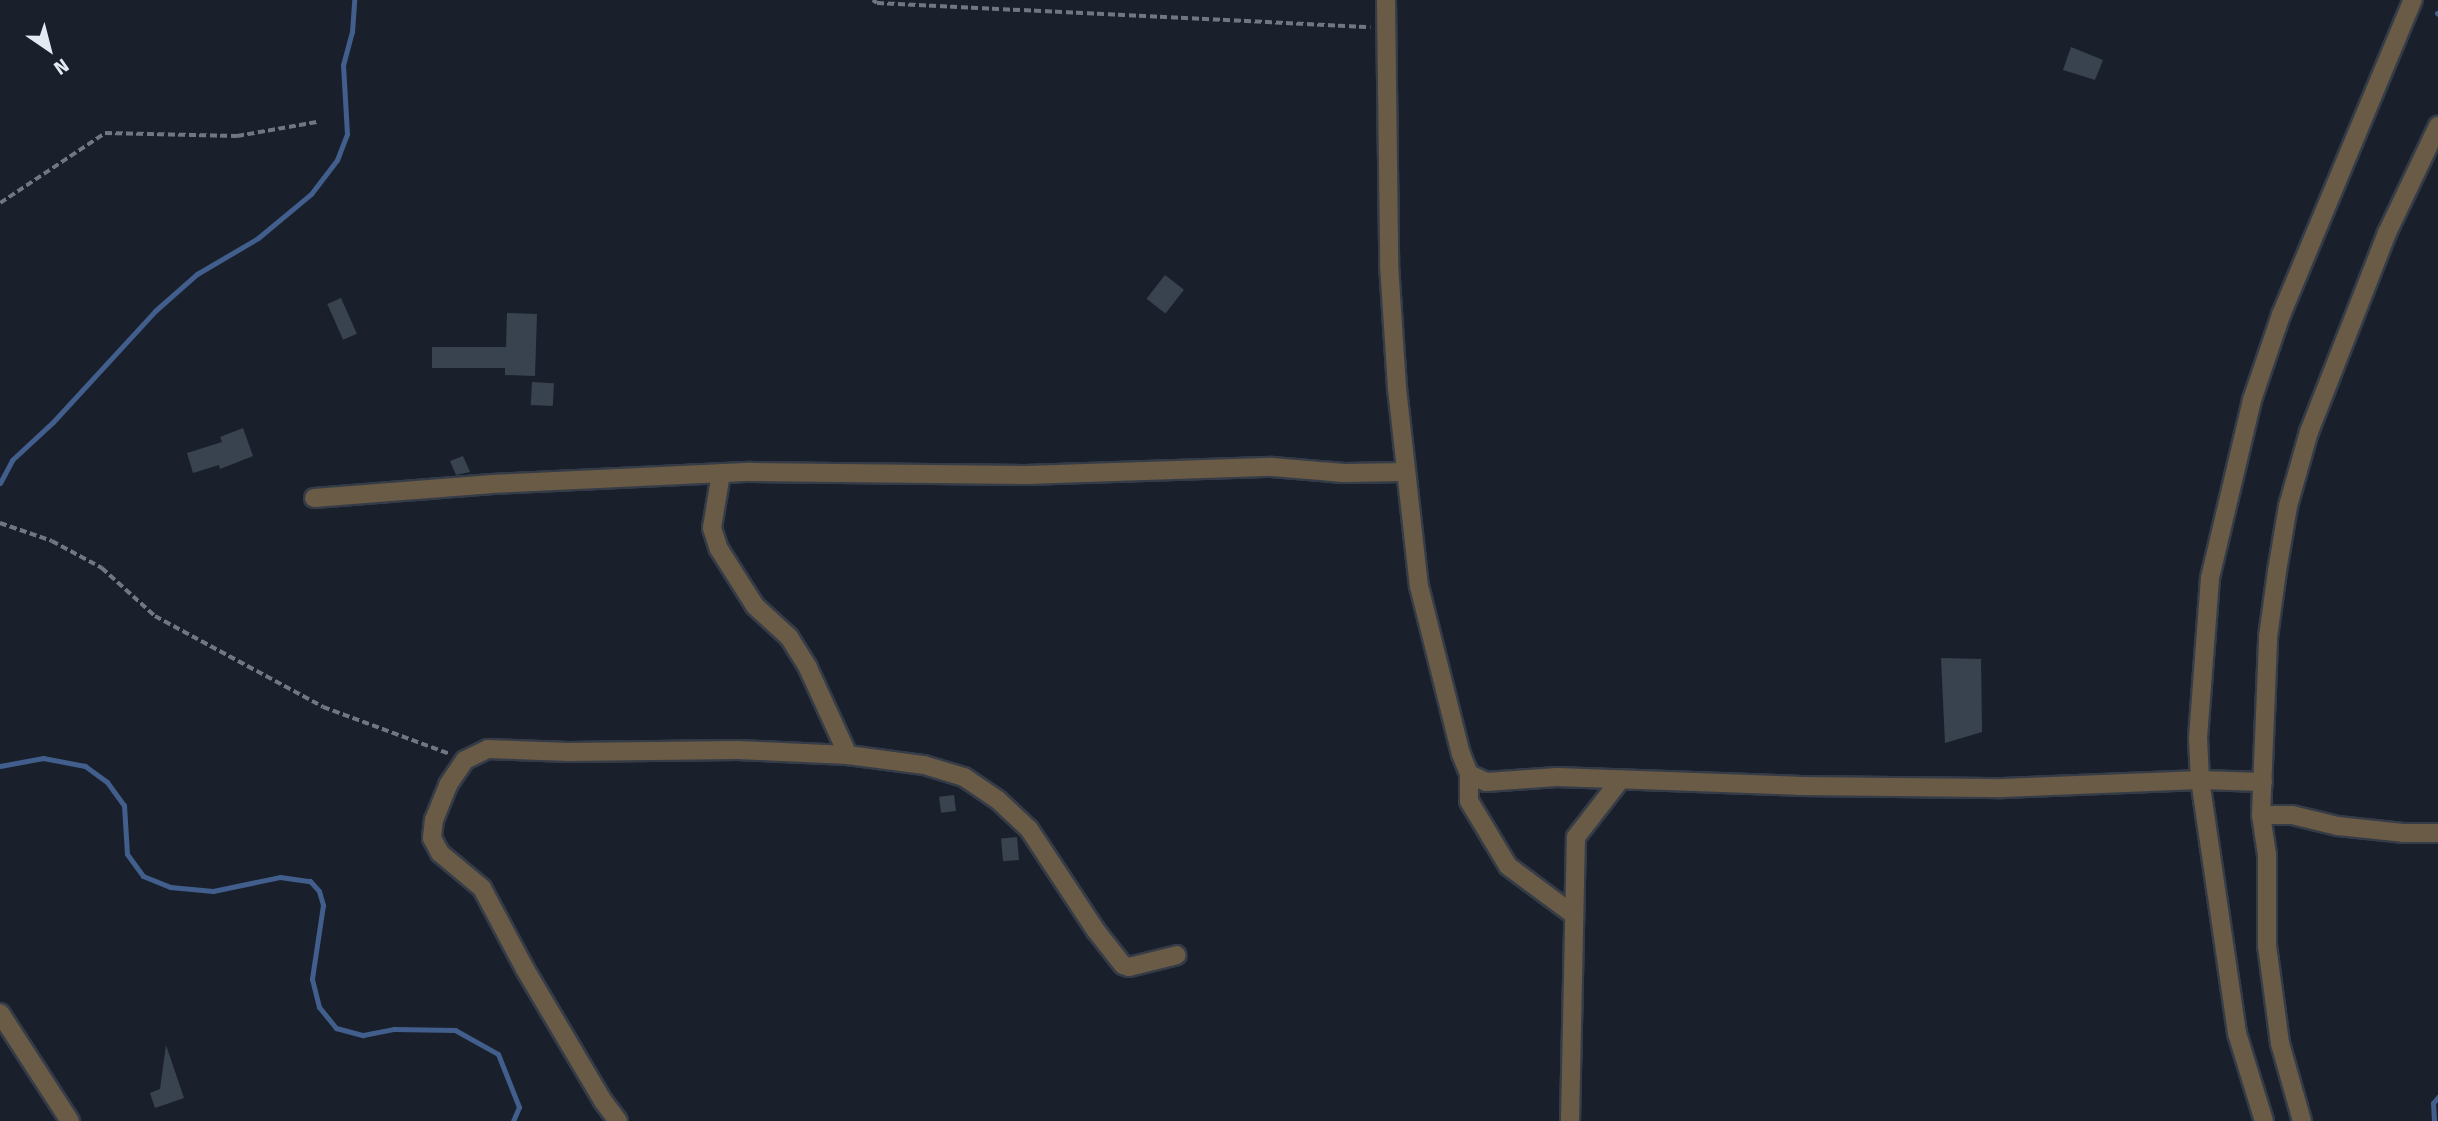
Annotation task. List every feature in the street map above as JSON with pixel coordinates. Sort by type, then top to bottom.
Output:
[{"type":"street","points":[[1386,0],[1389,264],[1406,472],[1419,586],[1461,754],[1469,774],[1469,801],[1508,866],[1574,915]]},
{"type":"street","points":[[2264,1121],[2237,1033],[2200,780],[2198,738],[2210,578],[2252,400],[2281,315],[2413,0]]},
{"type":"street","points":[[2302,1121],[2289,1081],[2267,946],[2267,855],[2261,815],[2268,637],[2288,506],[2309,432],[2387,233],[2438,126]]},
{"type":"street","points":[[314,498],[492,484],[721,473],[1026,475],[1272,467],[1344,473],[1406,472]]},
{"type":"street","points":[[721,473],[712,528],[719,549],[755,606],[789,637],[802,657],[848,755]]},
{"type":"street","points":[[618,1121],[525,969],[482,888],[440,853],[432,838],[434,820],[448,785],[465,760],[488,749],[568,752],[738,750],[848,755],[924,765],[964,777],[998,800],[1029,830],[1097,932],[1123,965],[1129,967],[1177,955]]},
{"type":"street","points":[[1469,774],[1486,782],[1513,783],[1557,777],[2003,788],[2200,780],[2263,782]]},
{"type":"street","points":[[1570,1121],[1576,837],[1621,779]]},
{"type":"street","points":[[2261,815],[2292,815],[2337,826],[2403,833],[2438,833]]},
{"type":"street","points":[[0,1013],[69,1121]]},
{"type":"path","points":[[873,0],[877,3],[1386,28]]},
{"type":"path","points":[[0,203],[105,133],[237,136],[317,122]]},
{"type":"path","points":[[0,523],[52,541],[102,568],[155,616],[323,707],[465,760]]},
{"type":"building","points":[[2071,47],[2103,60],[2095,80],[2063,70]]},
{"type":"building","points":[[1165,275],[1184,290],[1165,313],[1147,299]]},
{"type":"building","points":[[341,298],[357,334],[343,340],[327,304]]},
{"type":"building","points":[[507,313],[537,314],[535,376],[505,375],[505,368],[432,368],[432,347],[506,347]]},
{"type":"building","points":[[532,382],[554,383],[553,406],[531,405]]},
{"type":"building","points":[[243,428],[253,456],[220,469],[219,465],[193,473],[187,453],[222,442],[220,437]]},
{"type":"building","points":[[463,456],[470,472],[456,475],[450,461]]},
{"type":"building","points":[[1941,658],[1981,659],[1982,732],[1945,743]]},
{"type":"building","points":[[954,795],[956,811],[941,813],[939,797]]},
{"type":"building","points":[[1017,837],[1019,860],[1003,861],[1001,838]]},
{"type":"building","points":[[166,1045],[184,1098],[155,1108],[150,1093],[160,1089]]},
{"type":"waterway","points":[[0,483],[12,460],[53,422],[155,311],[197,274],[258,238],[311,194],[337,160],[347,134],[343,65],[352,32],[354,0]]},
{"type":"waterway","points":[[0,766],[43,758],[85,766],[107,782],[124,805],[127,854],[143,876],[170,887],[213,891],[280,877],[310,881],[319,891],[323,905],[312,979],[319,1007],[336,1028],[363,1035],[394,1029],[455,1030],[498,1054],[519,1107],[513,1121]]},
{"type":"waterway","points":[[2434,1121],[2433,1103],[2438,1097]]}]
